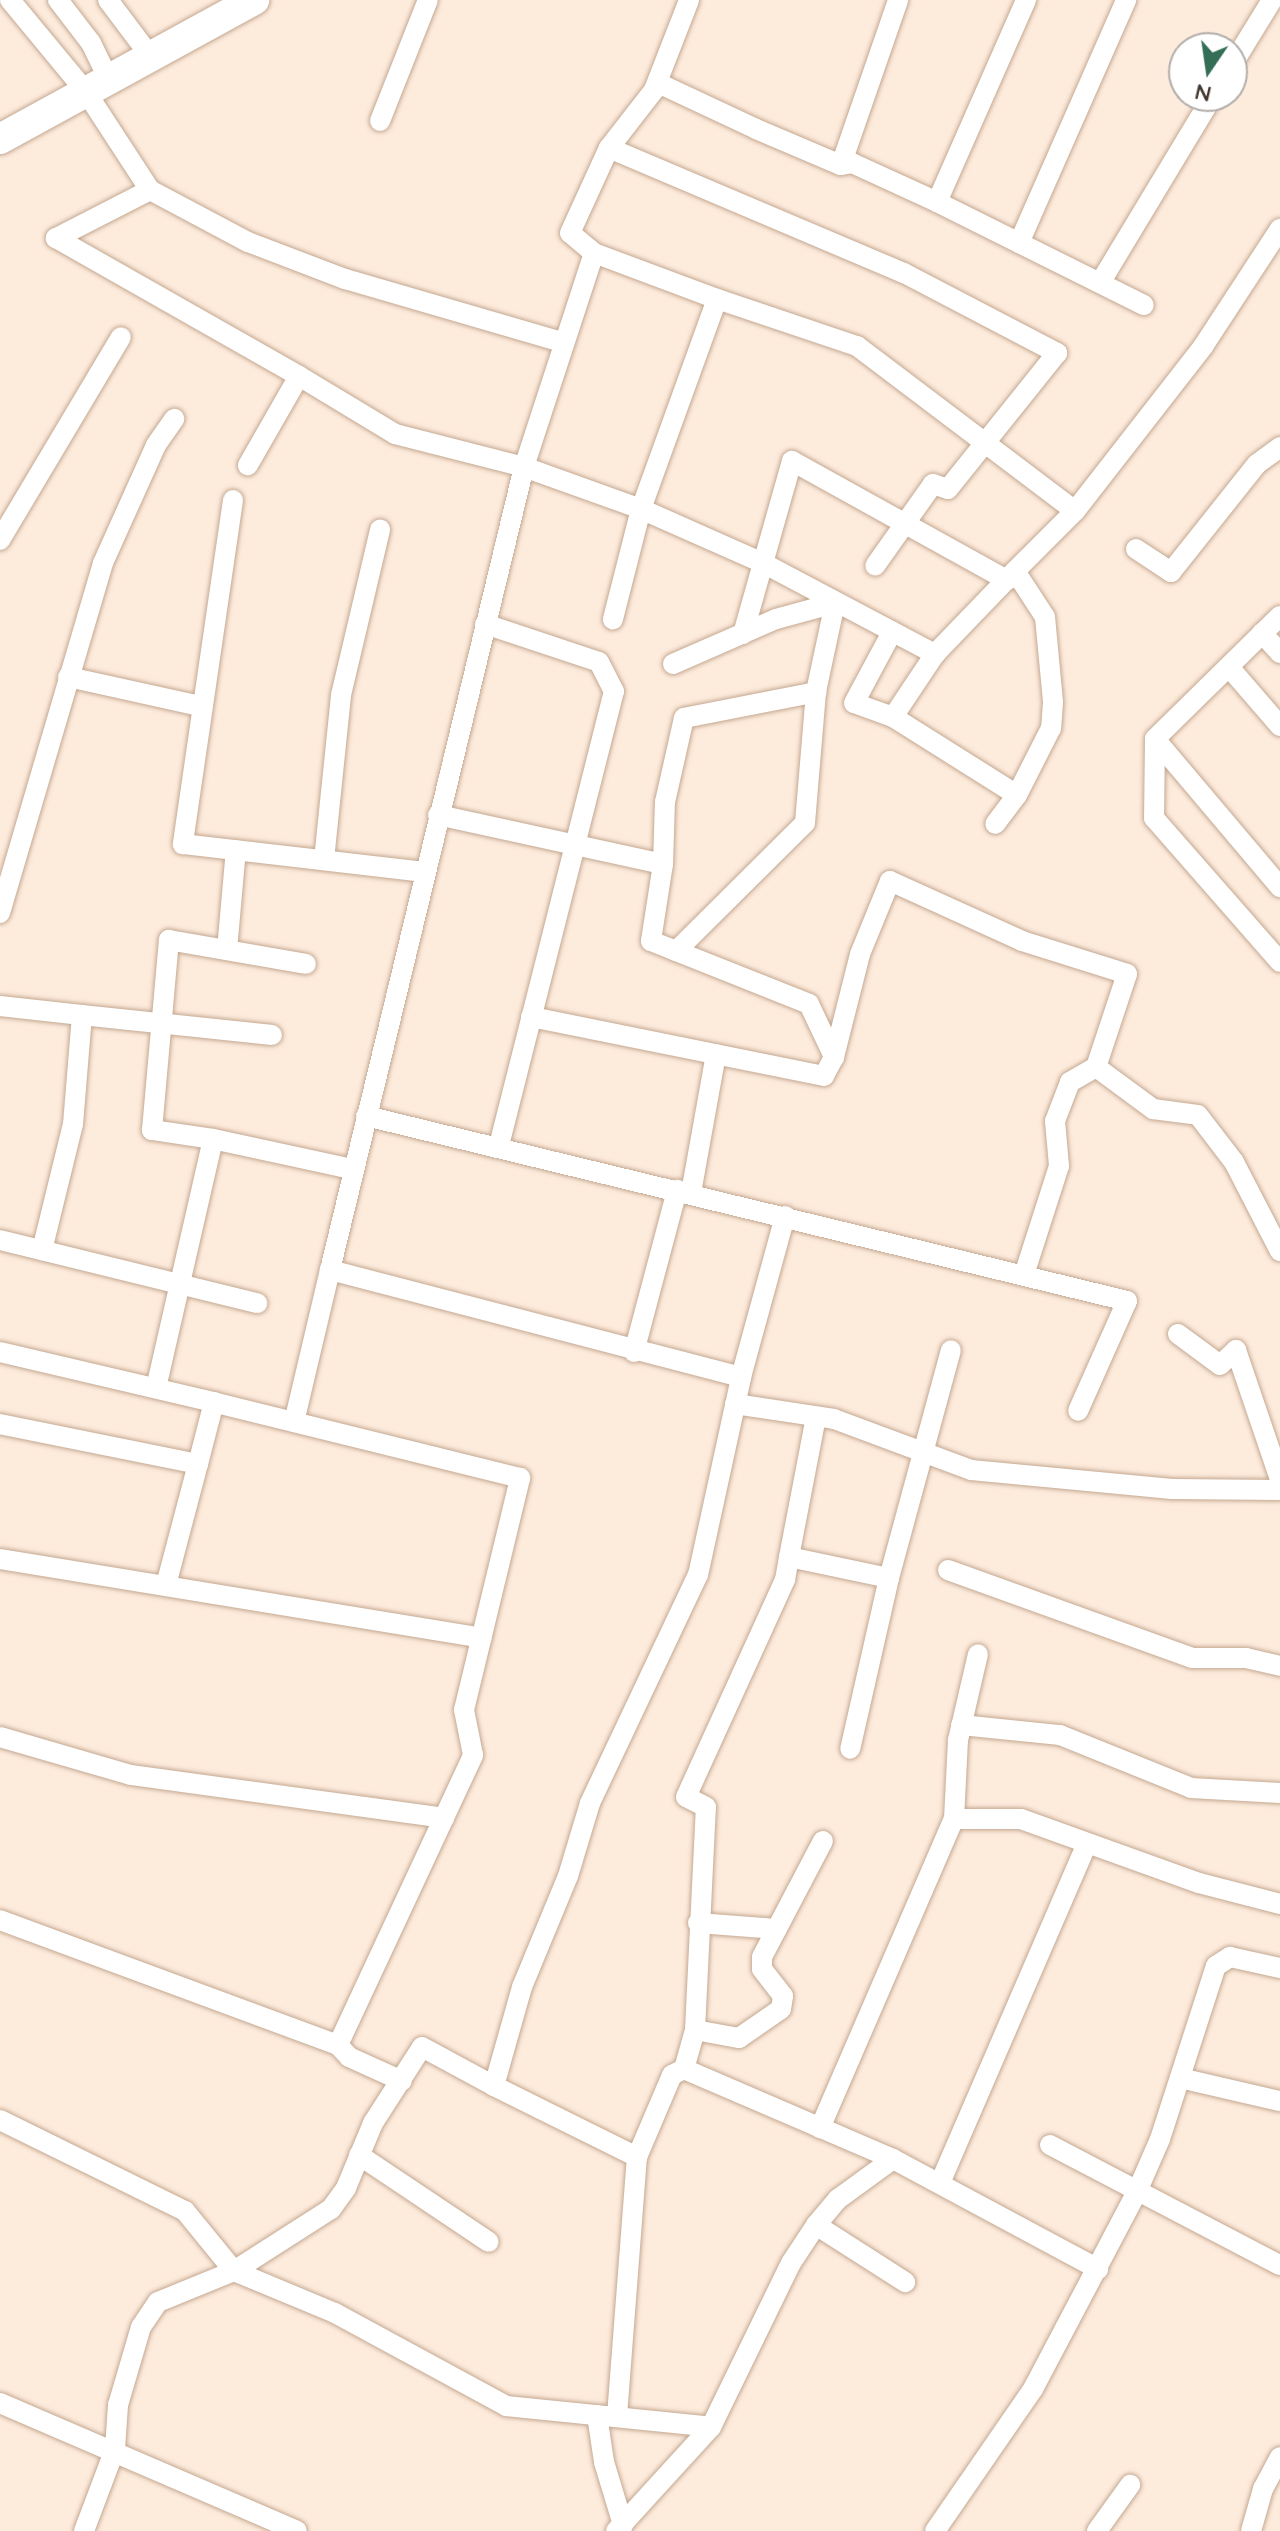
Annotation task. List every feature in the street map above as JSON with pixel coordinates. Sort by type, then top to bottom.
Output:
[{"type":"street","points":[[10,0],[98,86]]},
{"type":"street","points":[[58,0],[91,43],[98,86],[150,190],[248,242],[345,279],[562,342]]},
{"type":"street","points":[[108,0],[151,57]]},
{"type":"street","points":[[0,139],[254,0]]},
{"type":"street","points":[[380,121],[428,0]]},
{"type":"street","points":[[689,0],[658,83],[609,148],[570,233],[594,253],[857,346],[987,441],[1075,511]]},
{"type":"street","points":[[841,165],[898,0]]},
{"type":"street","points":[[937,202],[1026,0]]},
{"type":"street","points":[[1019,243],[1126,0]]},
{"type":"street","points":[[1248,39],[1272,0]]},
{"type":"street","points":[[658,83],[841,165],[852,163],[1144,305]]},
{"type":"street","points":[[1100,283],[1203,112]]},
{"type":"street","points":[[609,148],[904,273],[1057,353],[948,489],[933,484],[875,566]]},
{"type":"street","points":[[150,190],[56,238],[395,434],[524,467],[641,509],[763,563],[935,654]]},
{"type":"street","points":[[893,717],[935,654],[1075,511],[1204,345],[1280,229]]},
{"type":"street","points":[[294,1422],[352,1169],[524,467],[562,342],[594,253]]},
{"type":"street","points":[[613,619],[641,509],[717,299]]},
{"type":"street","points":[[0,540],[121,337]]},
{"type":"street","points":[[248,465],[299,376]]},
{"type":"street","points":[[0,913],[103,563],[156,445],[174,419]]},
{"type":"street","points":[[1136,549],[1171,572],[1257,464],[1280,447]]},
{"type":"street","points":[[743,634],[792,461],[904,525],[1011,576],[1045,617],[1053,702],[1051,728],[1017,795],[995,824]]},
{"type":"street","points":[[233,500],[200,706],[183,844],[425,872]]},
{"type":"street","points":[[324,860],[341,695],[380,530]]},
{"type":"street","points":[[673,664],[743,634],[835,603]]},
{"type":"street","points":[[676,951],[805,823],[816,692],[835,603]]},
{"type":"street","points":[[1280,616],[1155,739],[1154,818],[1280,962]]},
{"type":"street","points":[[485,624],[599,662],[614,691],[498,1148]]},
{"type":"street","points":[[892,632],[854,703],[893,717],[1017,795]]},
{"type":"street","points":[[1262,633],[1280,653]]},
{"type":"street","points":[[1229,667],[1280,726]]},
{"type":"street","points":[[68,677],[200,706]]},
{"type":"street","points":[[816,692],[684,718],[665,802],[663,864],[651,941],[809,1004],[834,1057]]},
{"type":"street","points":[[1155,739],[1280,887]]},
{"type":"street","points":[[438,815],[663,864]]},
{"type":"street","points":[[227,950],[236,850]]},
{"type":"street","points":[[531,1017],[824,1076],[834,1057],[860,954],[890,881],[1022,941],[1127,974],[1096,1067],[1070,1082],[1055,1121],[1059,1166],[1024,1275]]},
{"type":"street","points":[[306,964],[169,940],[152,1130],[213,1139],[352,1169]]},
{"type":"street","points":[[0,1006],[272,1035]]},
{"type":"street","points":[[42,1250],[73,1124],[82,1015]]},
{"type":"street","points":[[634,1352],[684,1192],[716,1054]]},
{"type":"street","points":[[1096,1067],[1153,1109],[1198,1115],[1234,1162],[1280,1251]]},
{"type":"street","points":[[366,1116],[1127,1301],[1078,1411]]},
{"type":"street","points":[[156,1388],[213,1139]]},
{"type":"street","points":[[494,2086],[522,1987],[568,1876],[590,1803],[698,1575],[741,1377],[785,1216]]},
{"type":"street","points":[[0,1240],[257,1303]]},
{"type":"street","points":[[330,1270],[634,1352],[741,1377]]},
{"type":"street","points":[[1178,1334],[1220,1365],[1236,1350],[1254,1416],[1280,1479]]},
{"type":"street","points":[[850,1749],[889,1578],[951,1350]]},
{"type":"street","points":[[0,1352],[520,1478],[464,1710],[473,1755],[338,2045]]},
{"type":"street","points":[[166,1585],[214,1402]]},
{"type":"street","points":[[735,1404],[816,1417],[971,1470],[1067,1480],[1280,1490]]},
{"type":"street","points":[[620,2528],[604,2462],[637,2157],[672,2075],[684,2069],[695,2030],[706,1807],[686,1797],[785,1580],[816,1417]]},
{"type":"street","points":[[0,1424],[198,1464]]},
{"type":"street","points":[[789,1557],[889,1578]]},
{"type":"street","points":[[0,1559],[482,1638]]},
{"type":"street","points":[[948,1570],[1192,1658],[1246,1658],[1280,1666]]},
{"type":"street","points":[[820,2128],[954,1819],[961,1725],[978,1654]]},
{"type":"street","points":[[961,1725],[1060,1735],[1191,1788],[1280,1793]]},
{"type":"street","points":[[0,1737],[131,1775],[444,1818]]},
{"type":"street","points":[[954,1819],[1021,1819],[1087,1844],[1280,1904]]},
{"type":"street","points":[[695,2030],[739,2038],[781,2009],[783,1996],[761,1964],[823,1841]]},
{"type":"street","points":[[940,2183],[1087,1844]]},
{"type":"street","points":[[0,1920],[338,2045],[349,2057],[402,2081]]},
{"type":"street","points":[[698,1923],[777,1929]]},
{"type":"street","points":[[935,2531],[1033,2389],[1136,2194],[1222,1958],[1280,1968]]},
{"type":"street","points":[[84,2531],[115,2449],[118,2405],[141,2327],[158,2302],[234,2271],[331,2209],[346,2188],[373,2123],[422,2047],[637,2157]]},
{"type":"street","points":[[684,2069],[893,2159],[1098,2269]]},
{"type":"street","points":[[1180,2078],[1280,2101]]},
{"type":"street","points":[[0,2120],[185,2211],[234,2271],[335,2313],[506,2406],[711,2427]]},
{"type":"street","points":[[1050,2145],[1136,2194],[1280,2265]]},
{"type":"street","points":[[359,2155],[489,2242]]},
{"type":"street","points":[[620,2528],[711,2427],[816,2225],[838,2199],[893,2159]]},
{"type":"street","points":[[816,2225],[905,2282]]},
{"type":"street","points":[[0,2403],[115,2449],[297,2531]]},
{"type":"street","points":[[1251,2531],[1263,2489],[1280,2457]]},
{"type":"street","points":[[1097,2531],[1130,2485]]}]
